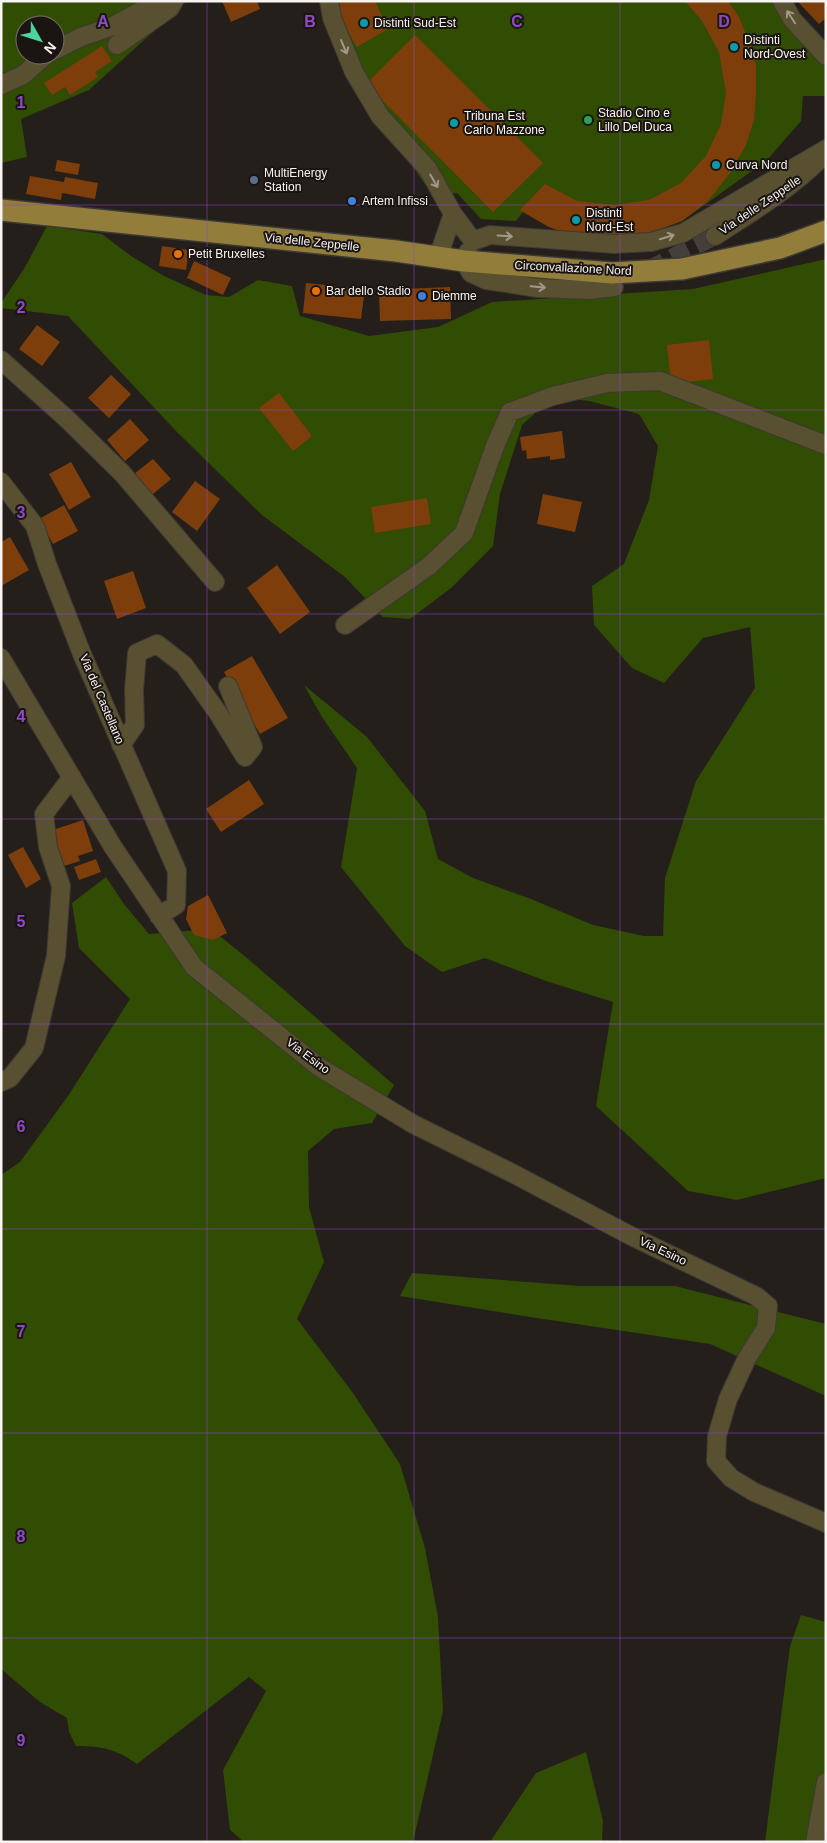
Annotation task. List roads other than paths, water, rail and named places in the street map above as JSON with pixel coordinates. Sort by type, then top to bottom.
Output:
[{"type":"main road","name":"Via delle Zeppelle","points":[[1,210],[396,251],[464,261]]},
{"type":"main road","name":"Circonvallazione Nord","points":[[464,261],[612,272],[682,269],[780,248],[826,231]]},
{"type":"street","points":[[65,45],[81,37],[114,26],[159,1]]},
{"type":"street","points":[[116,45],[170,8],[174,1]]},
{"type":"street","points":[[329,1],[332,18],[354,72],[380,116],[428,169],[453,214],[473,240]]},
{"type":"street","points":[[782,1],[792,20],[826,56]]},
{"type":"street","points":[[1,84],[24,75],[35,65]]},
{"type":"street","points":[[473,240],[490,235],[614,244],[651,242],[683,233],[826,149]]},
{"type":"street","name":"Via delle Zeppelle","points":[[715,236],[758,209],[803,176],[826,153]]},
{"type":"street","points":[[438,257],[453,214]]},
{"type":"street","points":[[473,240],[464,261],[471,274],[486,280],[538,288],[589,290],[614,288]]},
{"type":"street","points":[[1,360],[66,418],[122,473],[215,582]]},
{"type":"street","points":[[346,625],[429,566],[464,533],[495,446],[510,412],[553,396],[607,383],[660,381],[826,444]]},
{"type":"street","name":"Via del Castellano","points":[[1,482],[35,526],[47,564],[78,645],[177,871],[176,905],[159,916]]},
{"type":"street","points":[[121,745],[135,725],[134,690],[137,653],[157,644],[184,665],[246,757],[253,747],[228,686]]},
{"type":"street","name":"Via Esino","points":[[1,658],[113,847],[194,967],[319,1067],[413,1124],[633,1237],[756,1296],[768,1306],[766,1328],[747,1358],[728,1399],[717,1436],[716,1461],[731,1478],[754,1492],[826,1523]]},
{"type":"street","points":[[1,1082],[10,1078],[34,1048],[56,956],[61,886],[48,847],[44,814],[72,777]]},
{"type":"street","points":[[815,1842],[826,1782]]},
{"type":"tunnel","points":[[648,270],[715,236]]},
{"type":"place","name":"Distinti Sud-Est","points":[[364,23]]},
{"type":"place","name":"Distinti Nord-Ovest","points":[[734,47]]},
{"type":"place","name":"Stadio Cino e Lillo Del Duca","points":[[588,120]]},
{"type":"place","name":"Tribuna Est Carlo Mazzone","points":[[454,123]]},
{"type":"place","name":"Curva Nord","points":[[716,165]]},
{"type":"place","name":"MultiEnergy Station","points":[[254,180]]},
{"type":"place","name":"Artem Infissi","points":[[352,201]]},
{"type":"place","name":"Distinti Nord-Est","points":[[576,220]]},
{"type":"place","name":"Petit Bruxelles","points":[[178,254]]},
{"type":"place","name":"Bar dello Stadio","points":[[316,291]]},
{"type":"place","name":"Diemme","points":[[422,296]]}]
